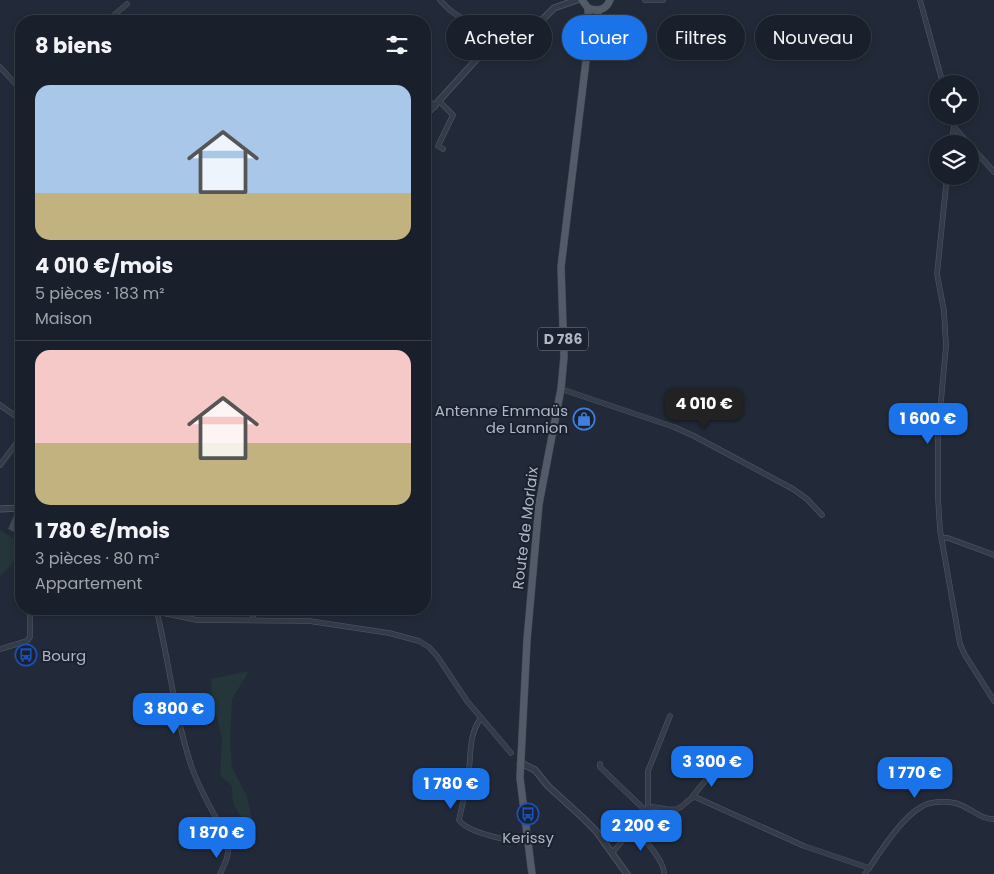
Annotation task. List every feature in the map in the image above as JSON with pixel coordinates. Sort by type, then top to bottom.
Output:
[{"type":"main road","points":[[582,0],[588,8],[599,10],[607,6],[610,0]]},
{"type":"main road","name":"Route de Morlaix","points":[[588,8],[588,15]]},
{"type":"main road","name":"Route de Morlaix","points":[[597,15],[599,10]]},
{"type":"main road","name":"Route de Morlaix","points":[[532,874],[520,764],[536,526],[561,389],[564,357],[561,267],[586,60]]},
{"type":"street","points":[[440,0],[456,15]]},
{"type":"street","points":[[547,15],[554,8],[577,0]]},
{"type":"street","points":[[646,0],[662,0]]},
{"type":"street","points":[[920,0],[941,75]]},
{"type":"street","points":[[114,15],[127,4]]},
{"type":"street","points":[[431,110],[476,60]]},
{"type":"street","points":[[0,67],[15,83]]},
{"type":"street","points":[[431,100],[453,115],[438,146],[443,149]]},
{"type":"street","points":[[953,135],[954,127]]},
{"type":"street","points":[[954,127],[961,135]]},
{"type":"street","points":[[979,155],[994,172]]},
{"type":"street","points":[[946,185],[937,274],[944,310],[946,346],[938,434],[938,498],[942,538],[960,644],[994,701]]},
{"type":"street","points":[[561,389],[656,420],[694,436],[792,489],[807,499],[822,515]]},
{"type":"street","points":[[0,405],[15,416]]},
{"type":"street","points":[[0,465],[15,445]]},
{"type":"street","points":[[0,509],[15,508]]},
{"type":"street","points":[[942,538],[948,538],[994,555]]},
{"type":"street","points":[[0,649],[27,641],[30,637],[30,615]]},
{"type":"street","points":[[158,615],[166,661],[190,763],[198,784],[228,840],[230,848],[228,858],[220,874]]},
{"type":"street","points":[[172,615],[197,620],[309,621],[389,633],[419,641],[429,647],[437,656],[467,701],[511,754]]},
{"type":"street","points":[[253,615],[254,620]]},
{"type":"street","points":[[647,810],[648,771],[670,716]]},
{"type":"street","points":[[481,718],[476,724],[472,738],[469,771],[458,820],[463,826],[501,838],[528,842]]},
{"type":"street","points":[[520,764],[535,770],[596,831],[628,874]]},
{"type":"street","points":[[600,764],[600,767],[620,787],[647,810]]},
{"type":"street","points":[[612,853],[647,810],[654,807],[672,810],[679,808],[692,797],[719,764],[729,768]]},
{"type":"street","points":[[692,797],[699,798],[812,849],[869,868]]},
{"type":"street","points":[[865,874],[899,828],[911,814],[922,806],[939,802],[955,803],[982,817],[994,819]]},
{"type":"street","points":[[634,827],[661,862],[664,874]]},
{"type":"shaded area","points":[[0,530],[15,539],[15,561],[0,576]]},
{"type":"shaded area","points":[[249,671],[232,699],[230,743],[232,768],[247,797],[256,837],[250,842],[243,820],[233,803],[232,786],[220,775],[222,738],[212,698],[211,679]]},
{"type":"building","points":[[15,513],[15,532],[8,529]]},
{"type":"place","name":"Antenne Emmaüs de Lannion","points":[[584,419]]},
{"type":"place","name":"Bourg","points":[[26,655]]},
{"type":"place","name":"Kerissy","points":[[528,814]]}]
